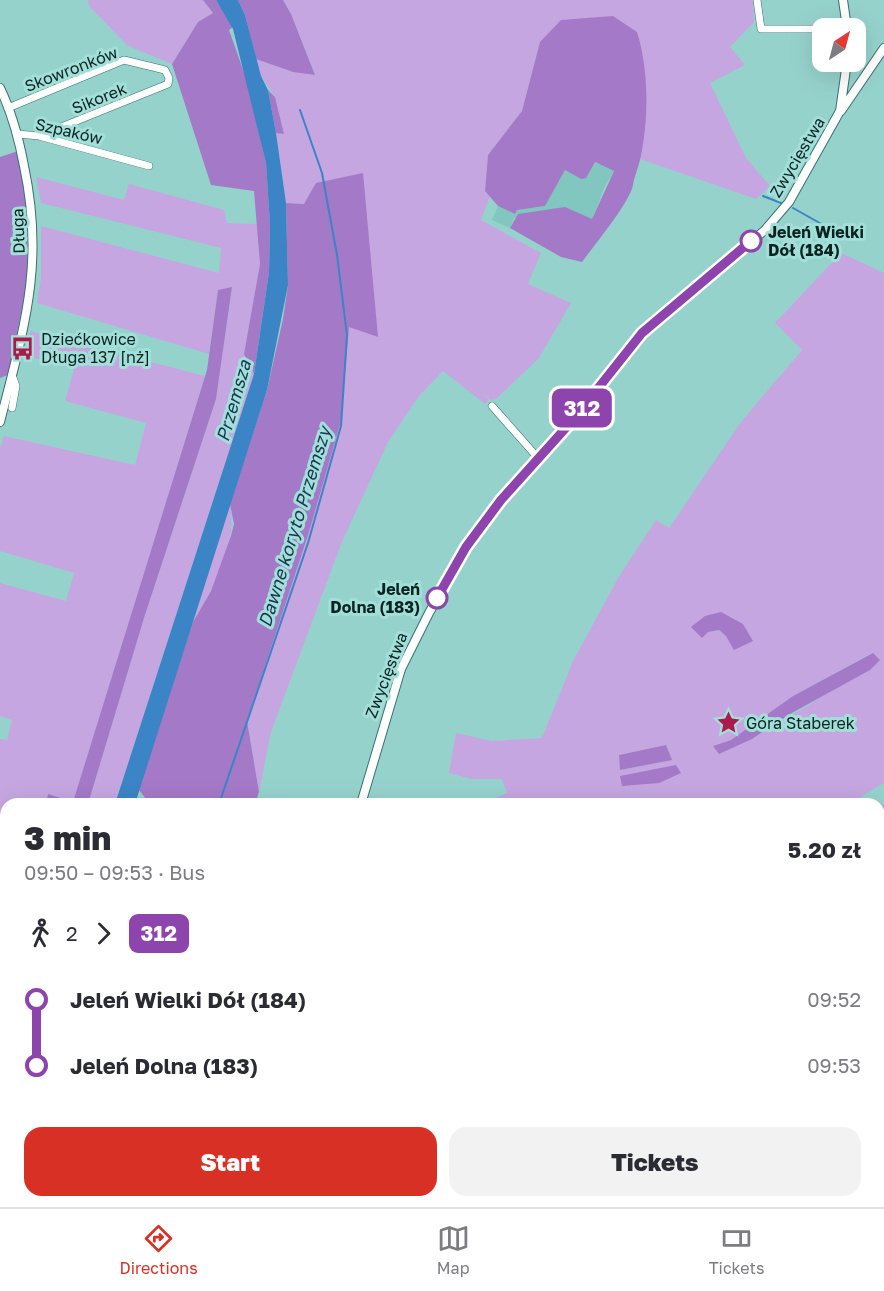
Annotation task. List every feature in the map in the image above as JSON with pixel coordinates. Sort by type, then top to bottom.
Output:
[{"type":"street","points":[[757,0],[761,29],[812,29]]},
{"type":"street","points":[[843,0],[845,18]]},
{"type":"street","points":[[840,111],[884,48]]},
{"type":"street","name":"Skowronków","points":[[8,108],[124,60],[165,70],[169,78],[168,84]]},
{"type":"street","name":"Zwycięstwa","points":[[363,798],[393,691],[418,633],[466,547],[501,500],[642,333],[776,219],[801,185],[840,111],[846,72]]},
{"type":"street","name":"Sikorek","points":[[39,136],[168,84]]},
{"type":"street","name":"Długa","points":[[0,88],[18,134],[32,200],[35,240],[27,312],[0,422]]},
{"type":"street","name":"Szpaków","points":[[18,134],[39,136],[149,166]]},
{"type":"street","name":"Długa","points":[[12,375],[16,386],[12,408]]},
{"type":"street","points":[[492,406],[538,458]]},
{"type":"shaded area","points":[[88,0],[203,0],[213,13],[198,22],[172,64],[128,46],[89,6]]},
{"type":"shaded area","points":[[203,0],[216,0],[233,27],[229,30],[246,78],[266,163],[270,225],[269,272],[254,374],[244,354],[260,264],[254,191],[211,185],[172,64],[198,22],[213,13]]},
{"type":"shaded area","points":[[238,0],[283,0],[291,14],[315,75],[293,72],[256,59],[245,15]]},
{"type":"shaded area","points":[[283,0],[753,0],[754,22],[730,47],[745,65],[710,83],[746,158],[770,186],[756,199],[640,159],[645,111],[540,42],[522,111],[488,155],[485,191],[490,196],[481,220],[541,253],[528,284],[571,303],[539,358],[496,399],[490,400],[476,386],[489,400],[485,404],[443,371],[419,396],[388,442],[341,544],[271,732],[259,792],[247,721],[309,532],[349,326],[378,337],[305,204],[286,203],[276,133],[284,134],[275,97],[261,76],[256,59],[293,72],[315,74]]},
{"type":"shaded area","points":[[613,16],[637,32],[641,47],[646,79],[643,145],[630,193],[582,262],[561,257],[510,228],[518,214],[565,207],[592,219],[614,171],[595,162],[586,178],[581,179],[565,170],[545,206],[517,210],[515,214],[498,206],[485,191],[488,155],[522,111],[540,42],[561,20]]},
{"type":"shaded area","points":[[268,90],[275,97],[284,134],[276,133]]},
{"type":"shaded area","points":[[18,151],[26,203],[28,280],[8,375],[0,378],[0,157]]},
{"type":"shaded area","points":[[594,162],[614,171],[604,188],[592,220],[514,218],[510,228],[492,220],[498,206],[515,214],[516,210],[545,206],[565,170],[581,179]]},
{"type":"shaded area","points":[[363,173],[378,337],[349,327],[341,421],[309,532],[247,721],[259,792],[257,798],[145,798],[139,790],[142,777],[193,622],[211,591],[231,536],[234,524],[230,504],[267,390],[288,285],[286,203],[304,204],[316,183]]},
{"type":"shaded area","points":[[36,177],[124,200],[129,184],[224,210],[227,223],[257,224],[260,264],[244,354],[254,374],[117,798],[90,798],[144,618],[216,399],[232,288],[218,290],[209,354],[37,303],[41,278],[41,226],[219,273],[221,248],[41,203]]},
{"type":"shaded area","points":[[841,253],[884,273],[884,783],[858,798],[496,798],[507,793],[502,779],[471,779],[449,773],[456,733],[492,741],[542,738],[573,661],[618,578],[656,520],[669,528],[741,422],[802,350],[775,323]],"holes":[[[721,612],[726,636],[718,630],[708,632]],[[872,653],[830,692],[752,739],[714,745],[731,740],[793,696]],[[666,745],[671,760],[620,770],[619,755]]]},
{"type":"shaded area","points":[[232,287],[216,399],[144,618],[90,798],[74,798],[207,370],[218,290]]},
{"type":"shaded area","points":[[30,331],[205,376],[75,798],[59,798],[48,794],[47,798],[0,798],[0,739],[7,740],[12,720],[0,716],[0,583],[66,601],[74,573],[0,551],[0,449],[4,436],[135,465],[146,423],[65,401],[74,369],[27,356]]},
{"type":"shaded area","points":[[230,504],[232,520],[227,551],[209,595],[193,622]]},
{"type":"shaded area","points":[[721,612],[743,624],[753,641],[734,650],[726,636],[719,630],[708,632],[702,638],[691,627],[705,616]]},
{"type":"shaded area","points":[[873,653],[880,660],[870,670],[790,714],[752,739],[719,754],[713,746],[731,740],[793,696]]},
{"type":"shaded area","points":[[666,745],[672,760],[620,770],[619,755]]},
{"type":"shaded area","points":[[676,765],[681,773],[659,783],[622,786],[620,776]]},
{"type":"shaded area","points":[[48,794],[60,798],[47,798]]},
{"type":"water","points":[[216,0],[238,0],[245,15],[261,76],[268,90],[286,203],[288,285],[267,390],[137,798],[117,798],[254,374],[269,272],[270,225],[266,163],[233,29]]},
{"type":"waterway","name":"Dawne koryto Przemszy","points":[[221,798],[308,543],[341,426],[347,335],[337,255],[322,173],[300,110]]},
{"type":"waterway","points":[[763,196],[781,203]]},
{"type":"waterway","points":[[793,208],[841,235]]},
{"type":"bus line","name":"312","points":[[437,598],[466,547],[501,500],[572,421],[642,333],[751,241]]},
{"type":"place","name":"Jeleń Wielki Dół (184)","points":[[751,241]]},
{"type":"place","name":"Dziećkowice Długa 137 [nż]","points":[[23,348]]},
{"type":"place","name":"Jeleń Dolna (183)","points":[[437,598]]},
{"type":"place","name":"Góra Staberek","points":[[728,723]]},
{"type":"water label","name":"Przemsza","points":[[234,401]]}]
